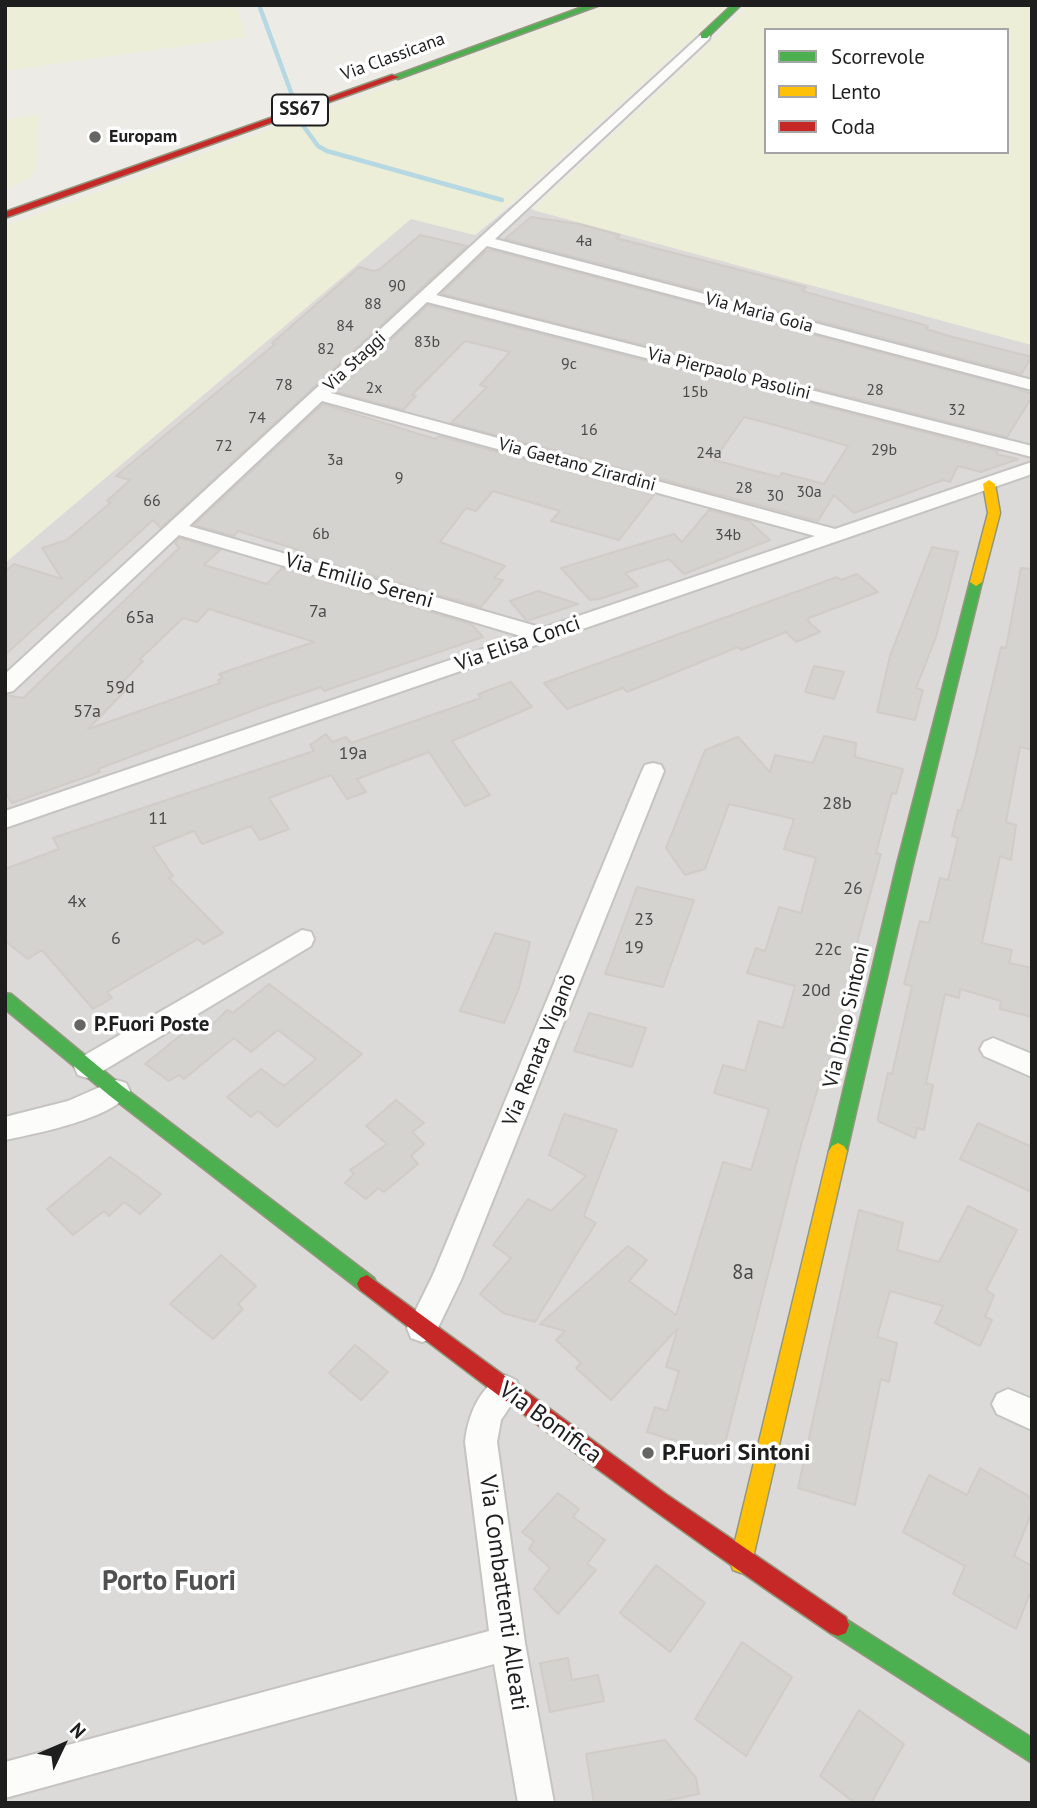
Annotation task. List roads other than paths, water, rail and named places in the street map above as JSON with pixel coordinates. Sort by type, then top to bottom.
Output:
[{"type":"main road","name":"Via Classicana","points":[[5,206],[573,5]]},
{"type":"main road","name":"Via Classicana","points":[[5,215],[596,5]]},
{"type":"main road","points":[[704,36],[737,5]]},
{"type":"main road","name":"Via Dino Sintoni","points":[[741,1562],[902,877],[994,513],[989,484]]},
{"type":"main road","name":"Via Bonifica","points":[[5,999],[116,1091],[320,1245],[422,1328],[505,1390],[741,1562],[1032,1752]]},
{"type":"street","name":"Via Staggi","points":[[5,686],[704,36]]},
{"type":"street","name":"Via Maria Goia","points":[[485,241],[1032,385]]},
{"type":"street","name":"Via Pierpaolo Pasolini","points":[[426,297],[1032,452]]},
{"type":"street","name":"Via Gaetano Zirardini","points":[[319,396],[835,535]]},
{"type":"street","name":"Via Elisa Conci","points":[[5,820],[1032,468]]},
{"type":"street","name":"Via Emilio Sereni","points":[[175,528],[543,635]]},
{"type":"street","name":"Via Renata Viganò","points":[[422,1328],[446,1280],[653,771]]},
{"type":"street","points":[[87,1068],[302,939]]},
{"type":"street","points":[[993,1049],[1032,1066]]},
{"type":"street","points":[[5,1129],[67,1115],[116,1091]]},
{"type":"street","name":"Via Combattenti Alleati","points":[[505,1390],[491,1403],[483,1424],[481,1442],[508,1643],[536,1803]]},
{"type":"street","points":[[5,1780],[508,1643]]},
{"type":"waterway","points":[[259,5],[292,95]]},
{"type":"waterway","points":[[302,124],[318,146],[327,151],[502,200]]},
{"type":"place","name":"Europam","points":[[95,137]]},
{"type":"place","name":"P.Fuori Poste","points":[[80,1025]]},
{"type":"place","name":"P.Fuori Sintoni","points":[[648,1453]]},
{"type":"district","name":"Porto Fuori","points":[[169,1582]]}]
